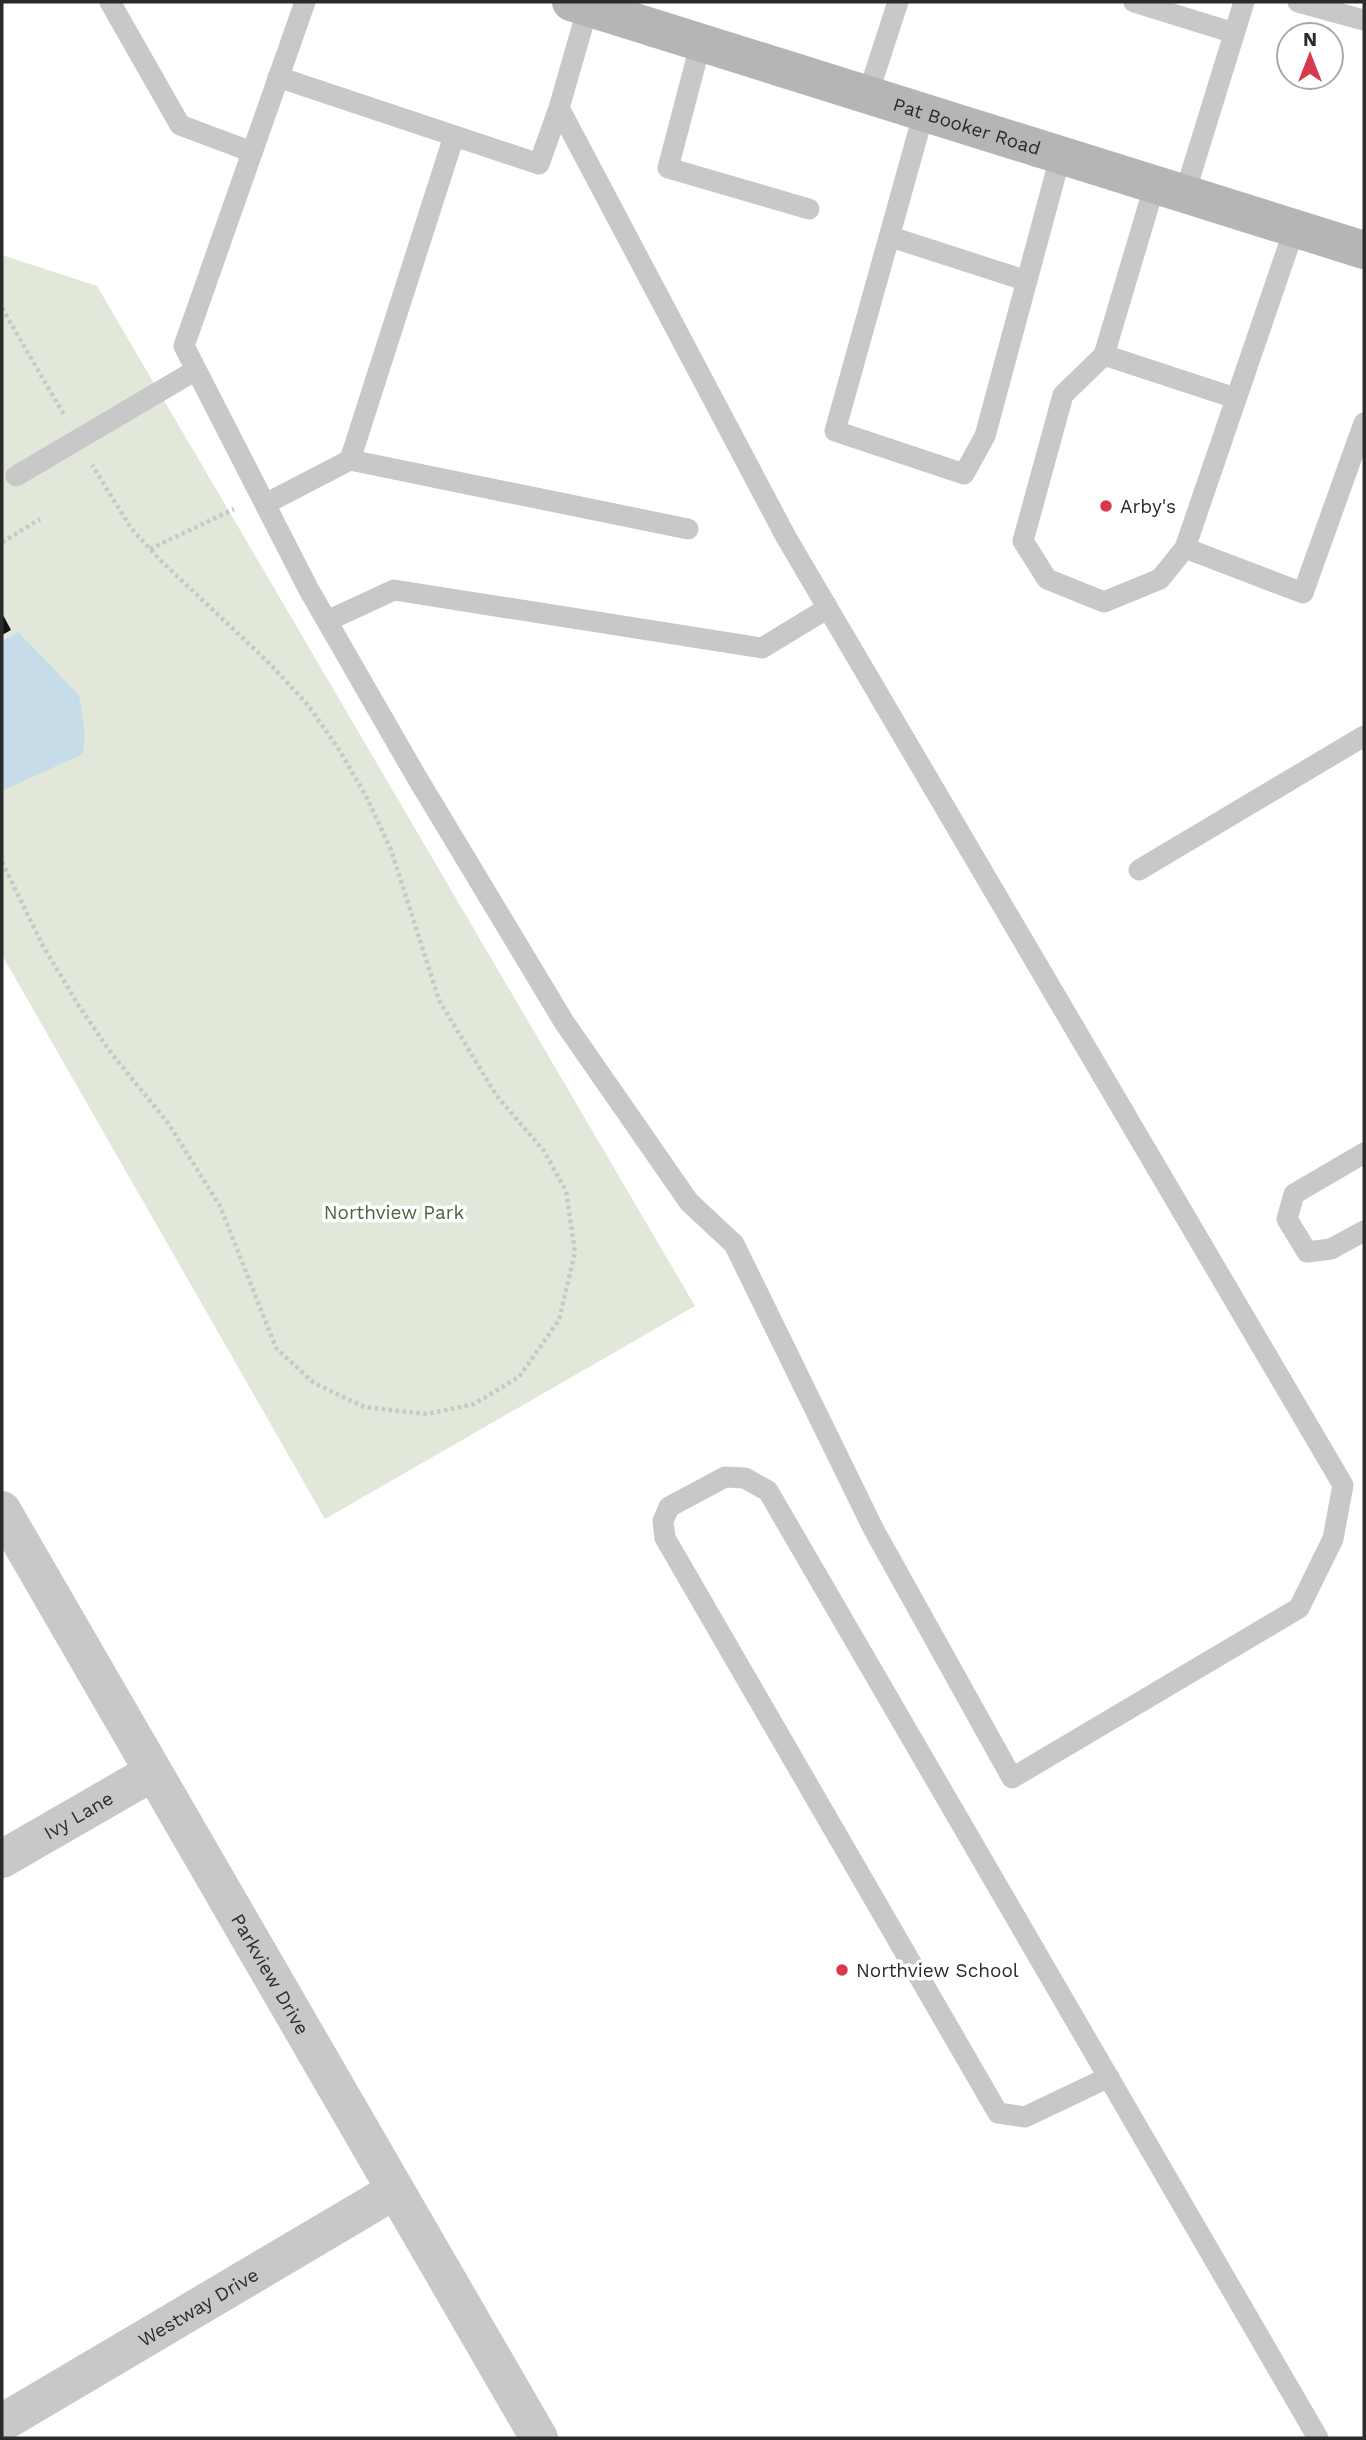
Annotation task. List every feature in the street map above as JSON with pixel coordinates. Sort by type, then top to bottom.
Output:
[{"type":"main road","name":"Pat Booker Road","points":[[579,4],[1364,250]]},
{"type":"street","name":"Parkview Drive","points":[[2,1510],[539,2438]]},
{"type":"street","name":"Ivy Lane","points":[[2,1859],[153,1772]]},
{"type":"street","name":"Westway Drive","points":[[2,2423],[394,2191]]},
{"type":"lane","points":[[110,2],[180,125],[252,152]]},
{"type":"lane","points":[[305,2],[184,346],[327,621],[416,776],[564,1022],[689,1202],[734,1244],[874,1530],[1012,1777],[1299,1608],[1333,1539],[1343,1485],[786,537],[559,107]]},
{"type":"lane","points":[[868,94],[898,2]]},
{"type":"lane","points":[[1134,2],[1234,33]]},
{"type":"lane","points":[[1244,2],[1234,33],[1104,355],[1063,395],[1023,541],[1047,579],[1104,601],[1160,579],[1185,548],[1296,227]]},
{"type":"lane","points":[[1298,2],[1364,20]]},
{"type":"lane","points":[[278,77],[539,164],[559,107],[579,4]]},
{"type":"lane","points":[[701,42],[668,168],[809,209]]},
{"type":"lane","points":[[924,112],[835,431],[964,474],[985,436],[1061,154]]},
{"type":"lane","points":[[350,460],[454,136]]},
{"type":"lane","points":[[891,237],[1027,281]]},
{"type":"lane","points":[[1104,355],[1235,398]]},
{"type":"lane","points":[[16,476],[196,370]]},
{"type":"lane","points":[[1185,548],[1303,593],[1364,423]]},
{"type":"lane","points":[[263,500],[350,460],[688,529]]},
{"type":"lane","points":[[327,621],[394,590],[762,648],[828,608]]},
{"type":"lane","points":[[1139,870],[1364,736]]},
{"type":"lane","points":[[1364,1153],[1294,1194],[1287,1219],[1307,1252],[1331,1249],[1364,1231]]},
{"type":"lane","points":[[1109,2077],[1025,2117],[999,2113],[665,1538],[663,1521],[669,1507],[725,1477],[745,1478],[768,1491],[1109,2077],[1318,2438]]},
{"type":"path","points":[[2,308],[131,528],[266,660],[308,705],[338,748],[366,796],[391,849],[439,1000],[496,1095],[544,1151],[566,1191],[575,1252],[559,1320],[519,1377],[474,1404],[427,1414],[363,1407],[314,1383],[276,1348],[220,1206],[168,1124],[79,1006],[43,946],[2,862]]},
{"type":"path","points":[[150,549],[263,500]]},
{"type":"path","points":[[2,542],[40,519]]},
{"type":"green space","name":"Northview Park","points":[[2,255],[97,286],[695,1306],[325,1519],[2,955]]},
{"type":"water","points":[[18,632],[79,695],[85,734],[83,754],[2,791],[2,641]]},
{"type":"building","points":[[2,613],[11,630],[2,635]]},
{"type":"place","name":"Arby's","points":[[1106,506]]},
{"type":"place","name":"Northview School","points":[[842,1970]]}]
